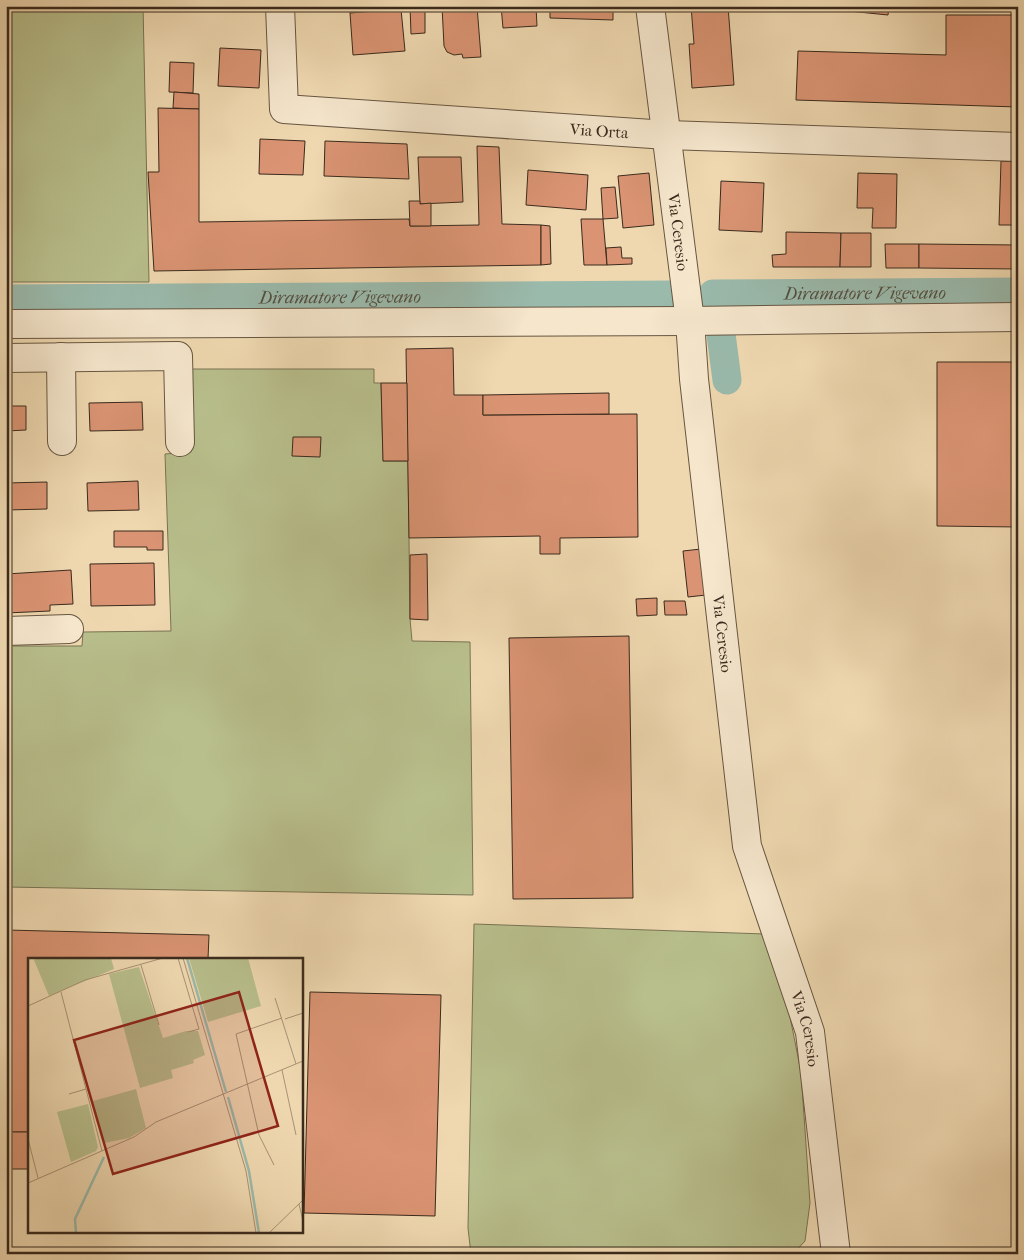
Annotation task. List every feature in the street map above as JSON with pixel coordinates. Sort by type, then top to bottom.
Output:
[{"type":"street","name":"Via Orta","points":[[280,6],[284,109],[667,135],[1018,147]]},
{"type":"street","name":"Via Ceresio","points":[[650,6],[667,135],[697,321],[694,379],[747,846],[810,1032],[836,1254]]},
{"type":"street","points":[[6,324],[697,321],[1018,317]]},
{"type":"street","points":[[6,358],[178,356],[180,442]]},
{"type":"street","points":[[61,357],[62,441]]},
{"type":"street","points":[[6,631],[69,629]]},
{"type":"green space","points":[[6,6],[143,6],[149,282],[6,282]]},
{"type":"green space","points":[[191,369],[374,369],[374,383],[381,383],[383,461],[408,461],[410,619],[412,641],[470,642],[473,895],[6,887],[6,646],[82,646],[83,632],[171,631],[165,454],[191,452]]},
{"type":"green space","points":[[474,924],[765,934],[790,1017],[801,1072],[810,1203],[805,1241],[793,1254],[471,1254],[468,1228]]},
{"type":"building","points":[[350,6],[378,6],[378,11],[350,13]]},
{"type":"building","points":[[410,6],[425,6],[425,33],[411,34]]},
{"type":"building","points":[[442,6],[477,6],[481,57],[463,58],[462,54],[454,55],[447,52],[444,46]]},
{"type":"building","points":[[501,6],[536,6],[537,26],[503,28]]},
{"type":"building","points":[[550,6],[613,6],[613,20],[550,18]]},
{"type":"building","points":[[691,6],[728,6],[734,85],[692,88],[689,44],[694,44]]},
{"type":"building","points":[[799,6],[889,6],[888,15]]},
{"type":"building","points":[[401,9],[405,51],[353,55],[350,13]]},
{"type":"building","points":[[946,15],[1014,15],[1015,22],[1018,22],[1018,107],[796,100],[798,51],[946,55]]},
{"type":"building","points":[[220,48],[261,50],[259,88],[218,86]]},
{"type":"building","points":[[170,62],[194,63],[193,93],[169,92]]},
{"type":"building","points":[[174,92],[199,94],[199,109],[173,108]]},
{"type":"building","points":[[158,108],[199,109],[199,222],[409,219],[410,226],[479,225],[477,146],[499,147],[502,224],[541,225],[541,265],[154,271],[148,172],[159,172]]},
{"type":"building","points":[[260,139],[305,141],[303,175],[259,174]]},
{"type":"building","points":[[325,141],[407,144],[409,179],[324,176]]},
{"type":"building","points":[[418,157],[461,157],[463,202],[420,204]]},
{"type":"building","points":[[1001,161],[1018,162],[1018,225],[999,225]]},
{"type":"building","points":[[528,170],[588,175],[586,210],[526,205]]},
{"type":"building","points":[[649,173],[654,225],[623,228],[618,176]]},
{"type":"building","points":[[858,173],[897,174],[896,228],[872,228],[873,208],[857,208]]},
{"type":"building","points":[[721,181],[764,183],[762,232],[719,230]]},
{"type":"building","points":[[615,187],[618,218],[603,219],[601,188]]},
{"type":"building","points":[[409,201],[420,201],[420,204],[431,203],[431,226],[410,226]]},
{"type":"building","points":[[581,219],[603,219],[607,265],[584,265]]},
{"type":"building","points":[[541,225],[550,226],[551,264],[541,265]]},
{"type":"building","points":[[786,232],[841,233],[840,267],[773,267],[772,255],[786,254]]},
{"type":"building","points":[[841,233],[871,233],[871,267],[840,267]]},
{"type":"building","points":[[885,244],[919,244],[919,268],[886,268]]},
{"type":"building","points":[[919,244],[1018,245],[1018,269],[919,268]]},
{"type":"building","points":[[621,247],[622,258],[632,258],[632,264],[607,265],[606,248]]},
{"type":"building","points":[[453,348],[454,395],[483,395],[483,415],[637,414],[638,537],[560,538],[560,554],[540,554],[540,536],[409,538],[406,349]]},
{"type":"building","points":[[937,362],[1018,362],[1018,527],[937,526]]},
{"type":"building","points":[[381,383],[407,383],[408,461],[383,461]]},
{"type":"building","points":[[609,393],[609,414],[483,415],[483,395]]},
{"type":"building","points":[[142,402],[143,430],[90,431],[89,403]]},
{"type":"building","points":[[6,406],[26,406],[26,430],[6,431]]},
{"type":"building","points":[[293,437],[321,437],[320,457],[292,456]]},
{"type":"building","points":[[138,481],[139,510],[88,511],[87,483]]},
{"type":"building","points":[[47,482],[47,509],[6,510],[6,483]]},
{"type":"building","points":[[114,531],[163,531],[163,550],[147,550],[147,547],[114,547]]},
{"type":"building","points":[[701,549],[706,595],[688,597],[683,551]]},
{"type":"building","points":[[427,554],[428,620],[410,619],[410,555]]},
{"type":"building","points":[[154,563],[155,605],[91,606],[90,564]]},
{"type":"building","points":[[71,570],[73,604],[50,605],[50,611],[6,613],[6,574]]},
{"type":"building","points":[[657,598],[657,615],[637,616],[636,599]]},
{"type":"building","points":[[664,601],[685,601],[687,615],[665,615]]},
{"type":"building","points":[[629,636],[633,898],[513,899],[509,638]]},
{"type":"building","points":[[6,930],[209,935],[208,958],[28,958],[28,1132],[6,1132]]},
{"type":"building","points":[[310,992],[441,995],[435,1216],[304,1213]]},
{"type":"building","points":[[8,1132],[28,1132],[28,1169],[7,1169]]},
{"type":"waterway","name":"Diramatore Vigevano","points":[[713,294],[1018,292]]},
{"type":"waterway","name":"Diramatore Vigevano","points":[[6,299],[674,295]]},
{"type":"waterway","points":[[716,296],[727,380]]}]
